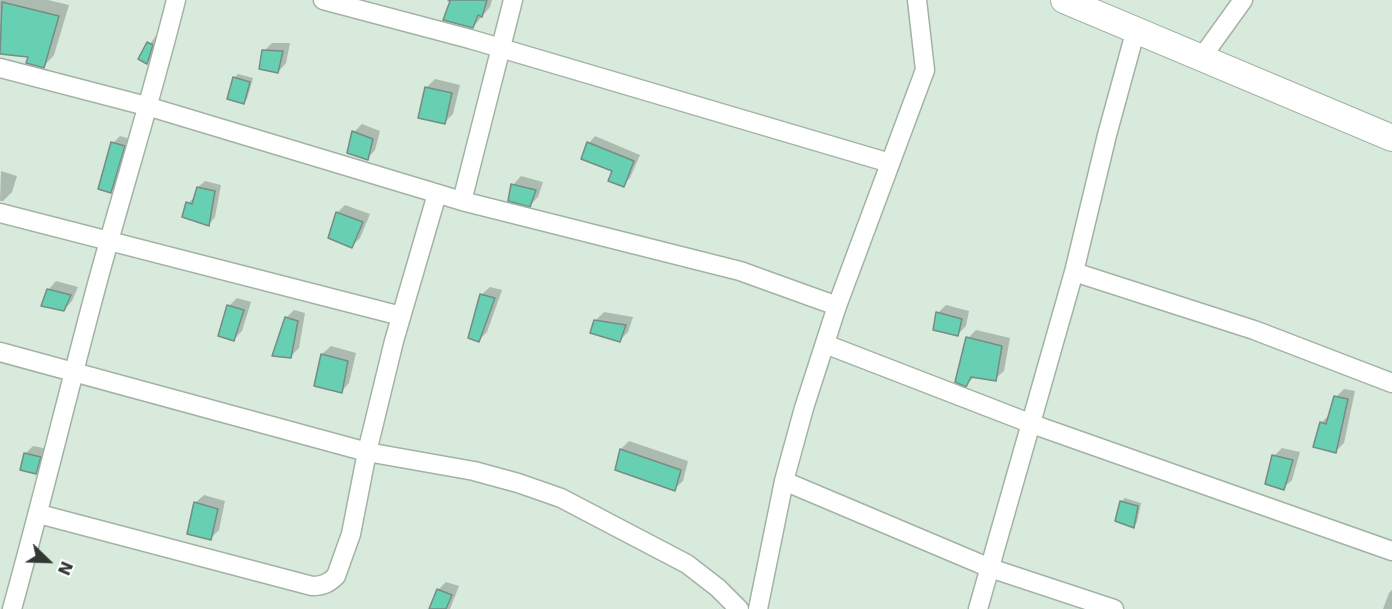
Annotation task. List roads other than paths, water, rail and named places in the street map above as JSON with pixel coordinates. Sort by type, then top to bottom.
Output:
[{"type":"street","points":[[12,609],[39,514],[73,371],[108,242],[150,107],[176,0]]},
{"type":"street","points":[[323,0],[500,48],[890,163]]},
{"type":"street","points":[[462,201],[513,0]]},
{"type":"street","points":[[758,609],[784,481],[825,344],[926,65],[917,0]]},
{"type":"street","points":[[1064,0],[1392,138]]},
{"type":"street","points":[[1202,57],[1243,0]]},
{"type":"street","points":[[978,609],[1074,272],[1107,135],[1136,29]]},
{"type":"street","points":[[0,68],[150,107],[462,201],[740,271],[837,306]]},
{"type":"street","points":[[39,514],[312,586],[323,586],[336,576],[351,534],[367,452],[401,316],[437,194]]},
{"type":"street","points":[[0,213],[401,316]]},
{"type":"street","points":[[1074,272],[1254,330],[1392,383]]},
{"type":"street","points":[[825,344],[1032,424],[1392,551]]},
{"type":"street","points":[[0,352],[367,452],[474,471],[518,483],[561,498],[687,564],[718,588],[739,609]]},
{"type":"street","points":[[784,481],[990,567],[1114,609]]}]
